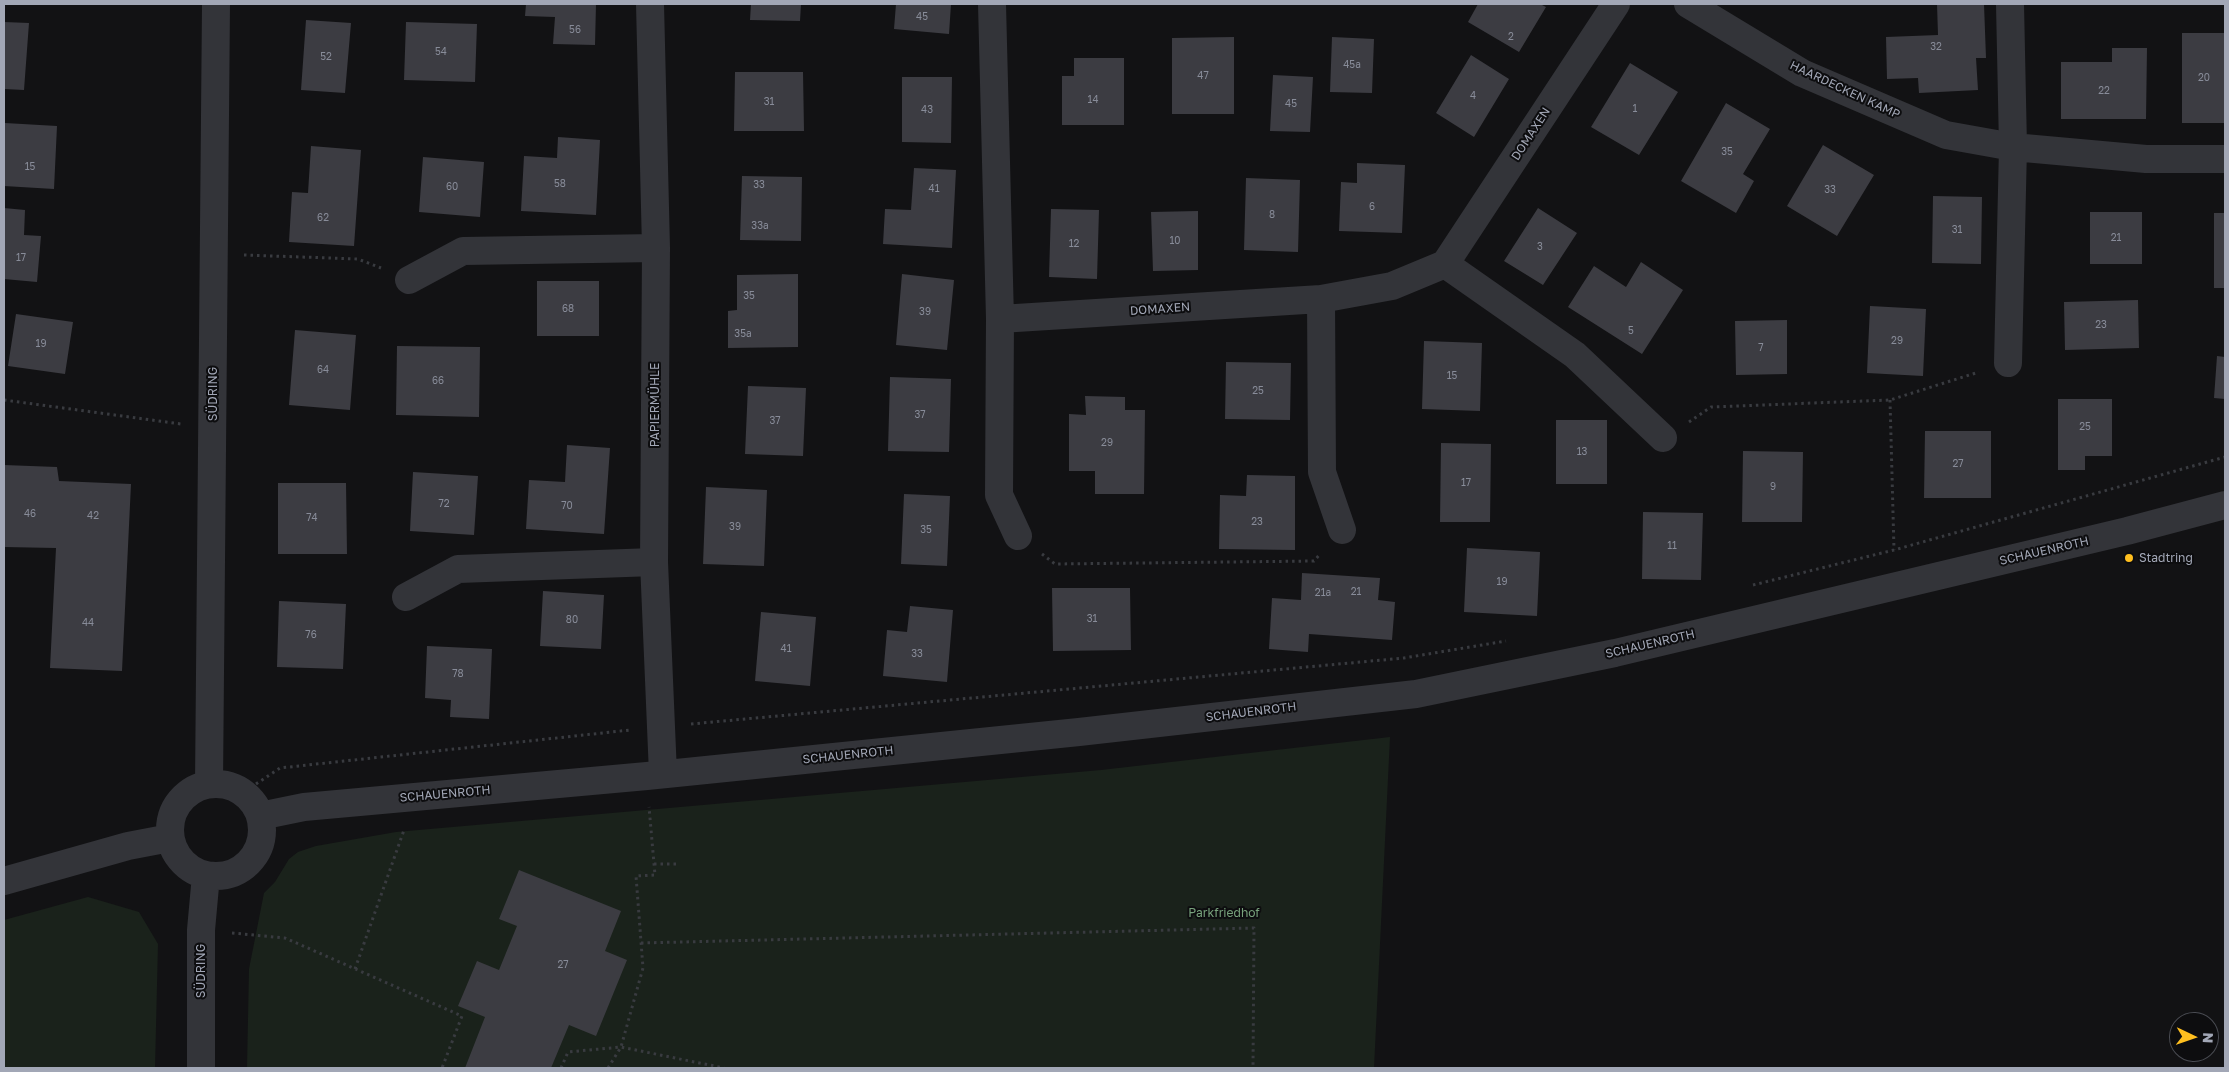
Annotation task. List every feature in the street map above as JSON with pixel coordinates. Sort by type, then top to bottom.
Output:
[{"type":"street","name":"SÜDRING","points":[[208,784],[216,4]]},
{"type":"street","name":"PAPIERMÜHLE","points":[[650,4],[656,248],[654,562],[661,727],[655,775]]},
{"type":"street","points":[[992,4],[1000,319],[999,495],[1018,536]]},
{"type":"street","name":"DOMAXEN","points":[[1000,319],[1321,299],[1392,286],[1445,264],[1616,4]]},
{"type":"street","name":"HAARDECKEN KAMP","points":[[1688,4],[1802,73],[1946,135],[2012,147],[2146,159],[2225,159]]},
{"type":"street","points":[[2008,363],[2012,147],[2010,4]]},
{"type":"street","points":[[409,280],[463,251],[656,248]]},
{"type":"street","points":[[1445,264],[1575,355],[1663,438]]},
{"type":"street","points":[[1321,299],[1322,472],[1342,530]]},
{"type":"street","name":"SCHAUENROTH","points":[[260,816],[304,807],[655,775],[1079,732],[1416,694],[1615,652],[2117,533],[2225,505]]},
{"type":"street","points":[[406,597],[458,569],[654,562]]},
{"type":"street","points":[[208,784],[220,784],[242,792],[253,803],[260,816],[262,830],[260,844],[254,856],[233,873],[219,876],[206,875],[193,870],[183,862],[175,851],[170,838],[170,823],[175,809],[183,798],[195,789],[208,784]]},
{"type":"street","points":[[4,881],[128,846],[170,838]]},
{"type":"street","name":"SÜDRING","points":[[201,1068],[202,930],[206,875]]},
{"type":"path","points":[[213,254],[358,259],[409,280]]},
{"type":"path","points":[[1663,438],[1712,407],[1890,400],[2008,363]]},
{"type":"path","points":[[4,400],[162,423],[213,428]]},
{"type":"path","points":[[1890,400],[1894,550]]},
{"type":"path","points":[[1751,586],[1894,550],[2225,457]]},
{"type":"path","points":[[1018,536],[1055,564],[1314,561],[1342,530]]},
{"type":"path","points":[[242,792],[280,768],[661,727],[1404,658],[1511,640]]},
{"type":"path","points":[[608,1068],[621,1047],[643,968],[636,876],[655,875],[655,775]]},
{"type":"path","points":[[355,969],[415,797]]},
{"type":"path","points":[[654,864],[678,864]]},
{"type":"path","points":[[641,943],[1254,928],[1253,1068]]},
{"type":"path","points":[[202,930],[285,938],[462,1016],[442,1068]]},
{"type":"path","points":[[561,1068],[568,1052],[621,1047],[724,1068]]},
{"type":"green space","name":"Parkfriedhof","points":[[1390,737],[1374,1068],[247,1068],[249,969],[264,893],[275,882],[289,859],[298,852],[316,846],[396,832],[1101,770]]},
{"type":"green space","points":[[88,897],[139,912],[158,944],[155,1068],[4,1068],[4,920]]},
{"type":"building","points":[[526,4],[596,4],[595,45],[553,44],[555,17],[525,16]]},
{"type":"building","points":[[751,4],[801,4],[800,21],[750,20]]},
{"type":"building","points":[[896,4],[951,4],[949,34],[894,29]]},
{"type":"building","points":[[1478,4],[1540,4],[1546,7],[1519,52],[1468,22]]},
{"type":"building","points":[[1937,4],[1984,4],[1986,58],[1976,58],[1978,90],[1919,93],[1918,78],[1887,79],[1886,37],[1938,35]]},
{"type":"building","points":[[306,20],[351,23],[345,93],[301,90]]},
{"type":"building","points":[[4,22],[29,23],[24,90],[4,89]]},
{"type":"building","points":[[406,22],[477,24],[475,82],[404,80]]},
{"type":"building","points":[[2182,33],[2225,33],[2225,123],[2182,123]]},
{"type":"building","points":[[1234,37],[1234,114],[1172,114],[1172,38]]},
{"type":"building","points":[[1332,37],[1374,39],[1372,93],[1330,92]]},
{"type":"building","points":[[2112,48],[2147,48],[2146,119],[2061,119],[2061,62],[2112,62]]},
{"type":"building","points":[[1471,55],[1509,79],[1474,137],[1436,113]]},
{"type":"building","points":[[1074,58],[1124,58],[1124,125],[1062,125],[1062,76],[1074,76]]},
{"type":"building","points":[[1630,63],[1678,92],[1639,155],[1591,127]]},
{"type":"building","points":[[735,72],[803,72],[804,131],[734,131]]},
{"type":"building","points":[[1273,75],[1313,77],[1310,132],[1270,131]]},
{"type":"building","points":[[902,77],[952,77],[951,143],[902,142]]},
{"type":"building","points":[[1726,103],[1770,129],[1743,174],[1754,181],[1736,213],[1681,181]]},
{"type":"building","points":[[5,123],[57,126],[54,189],[4,186]]},
{"type":"building","points":[[558,137],[600,140],[596,215],[521,211],[524,156],[557,158]]},
{"type":"building","points":[[1823,145],[1874,175],[1837,236],[1787,206]]},
{"type":"building","points":[[311,146],[361,150],[354,246],[289,242],[292,192],[308,193]]},
{"type":"building","points":[[423,157],[484,162],[480,217],[419,212]]},
{"type":"building","points":[[1357,163],[1405,165],[1402,233],[1339,231],[1341,182],[1357,183]]},
{"type":"building","points":[[914,168],[956,170],[952,248],[883,244],[885,209],[911,210]]},
{"type":"building","points":[[742,176],[802,177],[801,241],[740,240]]},
{"type":"building","points":[[1246,178],[1300,180],[1298,252],[1244,250]]},
{"type":"building","points":[[1933,196],[1982,197],[1981,264],[1932,263]]},
{"type":"building","points":[[4,208],[25,210],[24,235],[41,236],[37,282],[4,279]]},
{"type":"building","points":[[1538,208],[1577,233],[1543,285],[1504,261]]},
{"type":"building","points":[[1051,209],[1099,210],[1097,279],[1049,277]]},
{"type":"building","points":[[1198,211],[1198,270],[1153,271],[1151,212]]},
{"type":"building","points":[[2090,212],[2142,212],[2142,264],[2090,264]]},
{"type":"building","points":[[2214,213],[2225,213],[2225,288],[2214,288]]},
{"type":"building","points":[[1641,262],[1683,290],[1642,354],[1568,307],[1594,266],[1626,287]]},
{"type":"building","points":[[798,274],[798,347],[728,348],[728,311],[737,310],[737,275]]},
{"type":"building","points":[[902,274],[954,280],[947,350],[896,345]]},
{"type":"building","points":[[537,281],[599,281],[599,336],[537,336]]},
{"type":"building","points":[[2138,300],[2139,348],[2065,350],[2064,302]]},
{"type":"building","points":[[1870,306],[1926,309],[1923,376],[1867,373]]},
{"type":"building","points":[[16,314],[73,322],[65,374],[8,366]]},
{"type":"building","points":[[1787,320],[1787,374],[1736,375],[1735,321]]},
{"type":"building","points":[[295,330],[356,335],[350,410],[289,405]]},
{"type":"building","points":[[1424,341],[1482,343],[1480,411],[1422,409]]},
{"type":"building","points":[[397,346],[480,347],[479,417],[396,415]]},
{"type":"building","points":[[2217,356],[2225,357],[2225,399],[2214,398]]},
{"type":"building","points":[[1226,362],[1291,363],[1290,420],[1225,419]]},
{"type":"building","points":[[890,377],[951,379],[949,452],[888,451]]},
{"type":"building","points":[[748,386],[806,388],[803,456],[745,454]]},
{"type":"building","points":[[1085,396],[1125,397],[1125,410],[1145,410],[1144,494],[1095,494],[1095,471],[1069,471],[1069,414],[1086,415]]},
{"type":"building","points":[[2058,399],[2112,399],[2112,456],[2085,456],[2085,470],[2058,470]]},
{"type":"building","points":[[1556,420],[1607,420],[1607,484],[1556,484]]},
{"type":"building","points":[[1925,431],[1991,431],[1991,498],[1924,498]]},
{"type":"building","points":[[1441,443],[1491,444],[1490,522],[1440,522]]},
{"type":"building","points":[[567,445],[610,448],[604,534],[526,529],[529,480],[565,482]]},
{"type":"building","points":[[1743,451],[1803,452],[1802,522],[1742,522]]},
{"type":"building","points":[[4,465],[57,467],[59,481],[131,484],[122,671],[50,668],[56,548],[4,547]]},
{"type":"building","points":[[413,472],[478,476],[474,535],[410,531]]},
{"type":"building","points":[[1247,475],[1295,476],[1295,550],[1219,549],[1220,495],[1246,496]]},
{"type":"building","points":[[278,483],[346,483],[347,554],[278,554]]},
{"type":"building","points":[[706,487],[767,490],[764,566],[703,564]]},
{"type":"building","points":[[904,494],[950,496],[947,566],[901,564]]},
{"type":"building","points":[[1643,512],[1703,513],[1701,580],[1642,579]]},
{"type":"building","points":[[1467,548],[1540,552],[1537,616],[1464,612]]},
{"type":"building","points":[[1302,573],[1380,578],[1378,600],[1395,602],[1392,640],[1309,634],[1308,652],[1269,649],[1272,598],[1301,600]]},
{"type":"building","points":[[1052,588],[1130,588],[1131,650],[1053,651]]},
{"type":"building","points":[[543,591],[604,595],[601,649],[540,646]]},
{"type":"building","points":[[279,601],[346,604],[343,669],[277,667]]},
{"type":"building","points":[[910,606],[953,610],[947,682],[883,676],[887,630],[907,632]]},
{"type":"building","points":[[761,612],[816,617],[810,686],[755,681]]},
{"type":"building","points":[[427,646],[492,649],[489,719],[450,717],[451,700],[425,698]]},
{"type":"building","points":[[519,870],[621,911],[605,951],[627,960],[596,1036],[569,1025],[551,1068],[465,1068],[485,1017],[458,1006],[477,961],[499,970],[517,926],[499,919]]},
{"type":"place","name":"Stadtring","points":[[2129,558]]}]
